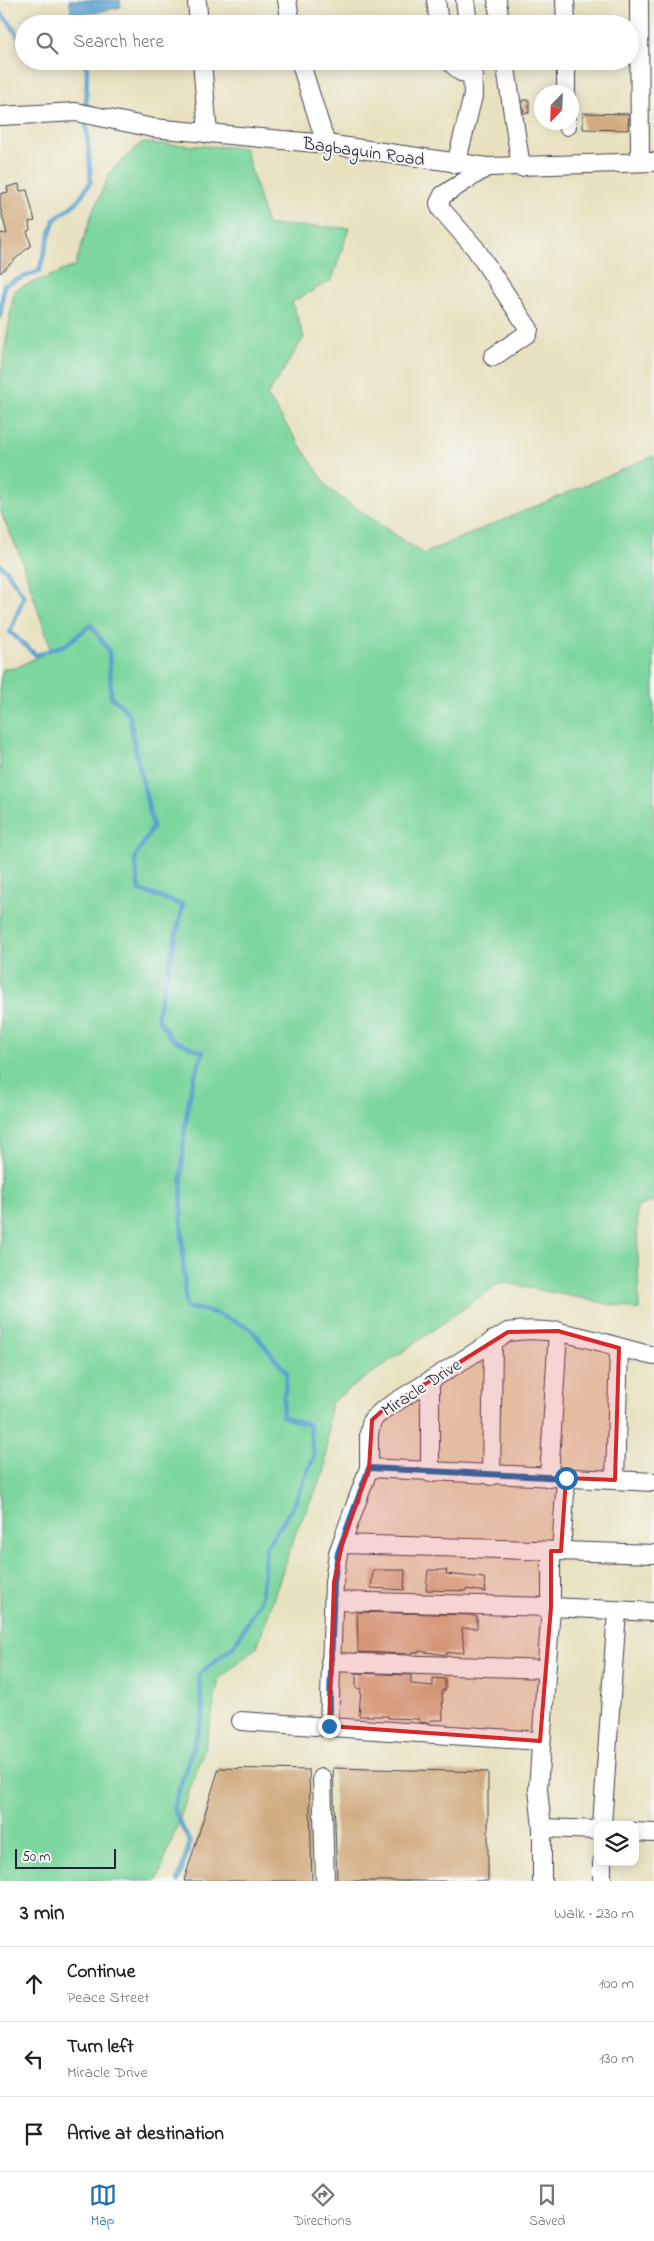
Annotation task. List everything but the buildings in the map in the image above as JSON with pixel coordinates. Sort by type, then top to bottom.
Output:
[{"type":"street","points":[[287,0],[290,15]]},
{"type":"street","points":[[436,0],[438,15]]},
{"type":"street","points":[[465,0],[467,15]]},
{"type":"street","points":[[497,0],[499,15]]},
{"type":"street","points":[[565,0],[566,15]]},
{"type":"street","points":[[639,0],[647,162]]},
{"type":"street","points":[[197,2],[198,15]]},
{"type":"street","points":[[203,70],[208,134]]},
{"type":"street","points":[[303,70],[326,144]]},
{"type":"street","points":[[456,164],[469,114],[473,70]]},
{"type":"street","points":[[506,70],[521,167]]},
{"type":"street","points":[[566,70],[566,85]]},
{"type":"street","name":"Bagbaguin Road","points":[[0,116],[76,112],[153,128],[326,144],[487,167],[647,162]]},
{"type":"street","points":[[487,167],[443,195],[439,203],[441,209],[475,248],[529,329],[528,333],[493,357]]},
{"type":"street","name":"Miracle Drive","points":[[329,1726],[334,1582],[338,1553],[369,1468],[369,1434],[372,1420],[383,1410],[508,1332],[518,1330],[558,1331],[654,1356]]},
{"type":"street","points":[[542,1881],[542,1828],[538,1789],[545,1669],[556,1551],[558,1331]]},
{"type":"street","points":[[491,1476],[493,1340]]},
{"type":"street","points":[[615,1480],[619,1348]]},
{"type":"street","points":[[430,1381],[430,1473]]},
{"type":"street","points":[[369,1468],[491,1476],[654,1482]]},
{"type":"street","points":[[342,1544],[654,1554]]},
{"type":"street","points":[[334,1601],[654,1612]]},
{"type":"street","points":[[602,1821],[618,1611]]},
{"type":"street","points":[[330,1662],[545,1669]]},
{"type":"street","points":[[240,1721],[540,1741]]},
{"type":"street","points":[[322,1778],[325,1881]]},
{"type":"street","points":[[542,1828],[594,1830]]},
{"type":"street","points":[[639,1832],[654,1833]]},
{"type":"street","points":[[602,1866],[602,1881]]},
{"type":"highlighted area","points":[[558,1331],[619,1348],[615,1480],[566,1478],[561,1551],[551,1551],[551,1607],[540,1741],[329,1726],[334,1582],[342,1544],[369,1468],[372,1420],[383,1410],[508,1332]]},
{"type":"green space","points":[[141,143],[245,148],[267,225],[349,228],[332,280],[292,302],[304,337],[267,396],[330,490],[423,554],[654,456],[654,1201],[637,1207],[639,1310],[501,1282],[330,1403],[325,1471],[297,1529],[257,1647],[219,1679],[205,1748],[157,1881],[0,1881],[0,682],[3,669],[16,668],[51,650],[20,555],[0,511],[0,382],[14,290],[75,266],[92,213],[111,171]]},
{"type":"water","points":[[69,0],[120,0],[121,7],[85,15],[72,15]]},
{"type":"waterway","points":[[0,13],[15,32]]},
{"type":"waterway","points":[[86,110],[87,70]]},
{"type":"waterway","points":[[0,317],[4,285],[39,271],[54,220],[77,202],[91,181],[86,120]]},
{"type":"waterway","points":[[0,565],[6,570],[24,596],[10,632],[36,655],[67,644],[91,625],[109,651],[111,697],[130,716],[133,739],[153,827],[135,857],[139,890],[183,905],[157,1016],[171,1039],[203,1052],[191,1089],[182,1170],[181,1198],[186,1307],[212,1312],[250,1328],[287,1373],[282,1416],[309,1425],[314,1456],[293,1507],[266,1547],[261,1599],[234,1646],[199,1674],[203,1716],[173,1808],[190,1843],[178,1881]]},
{"type":"route","points":[[329,1726],[334,1582],[338,1553],[369,1468],[430,1473],[566,1478]]}]
